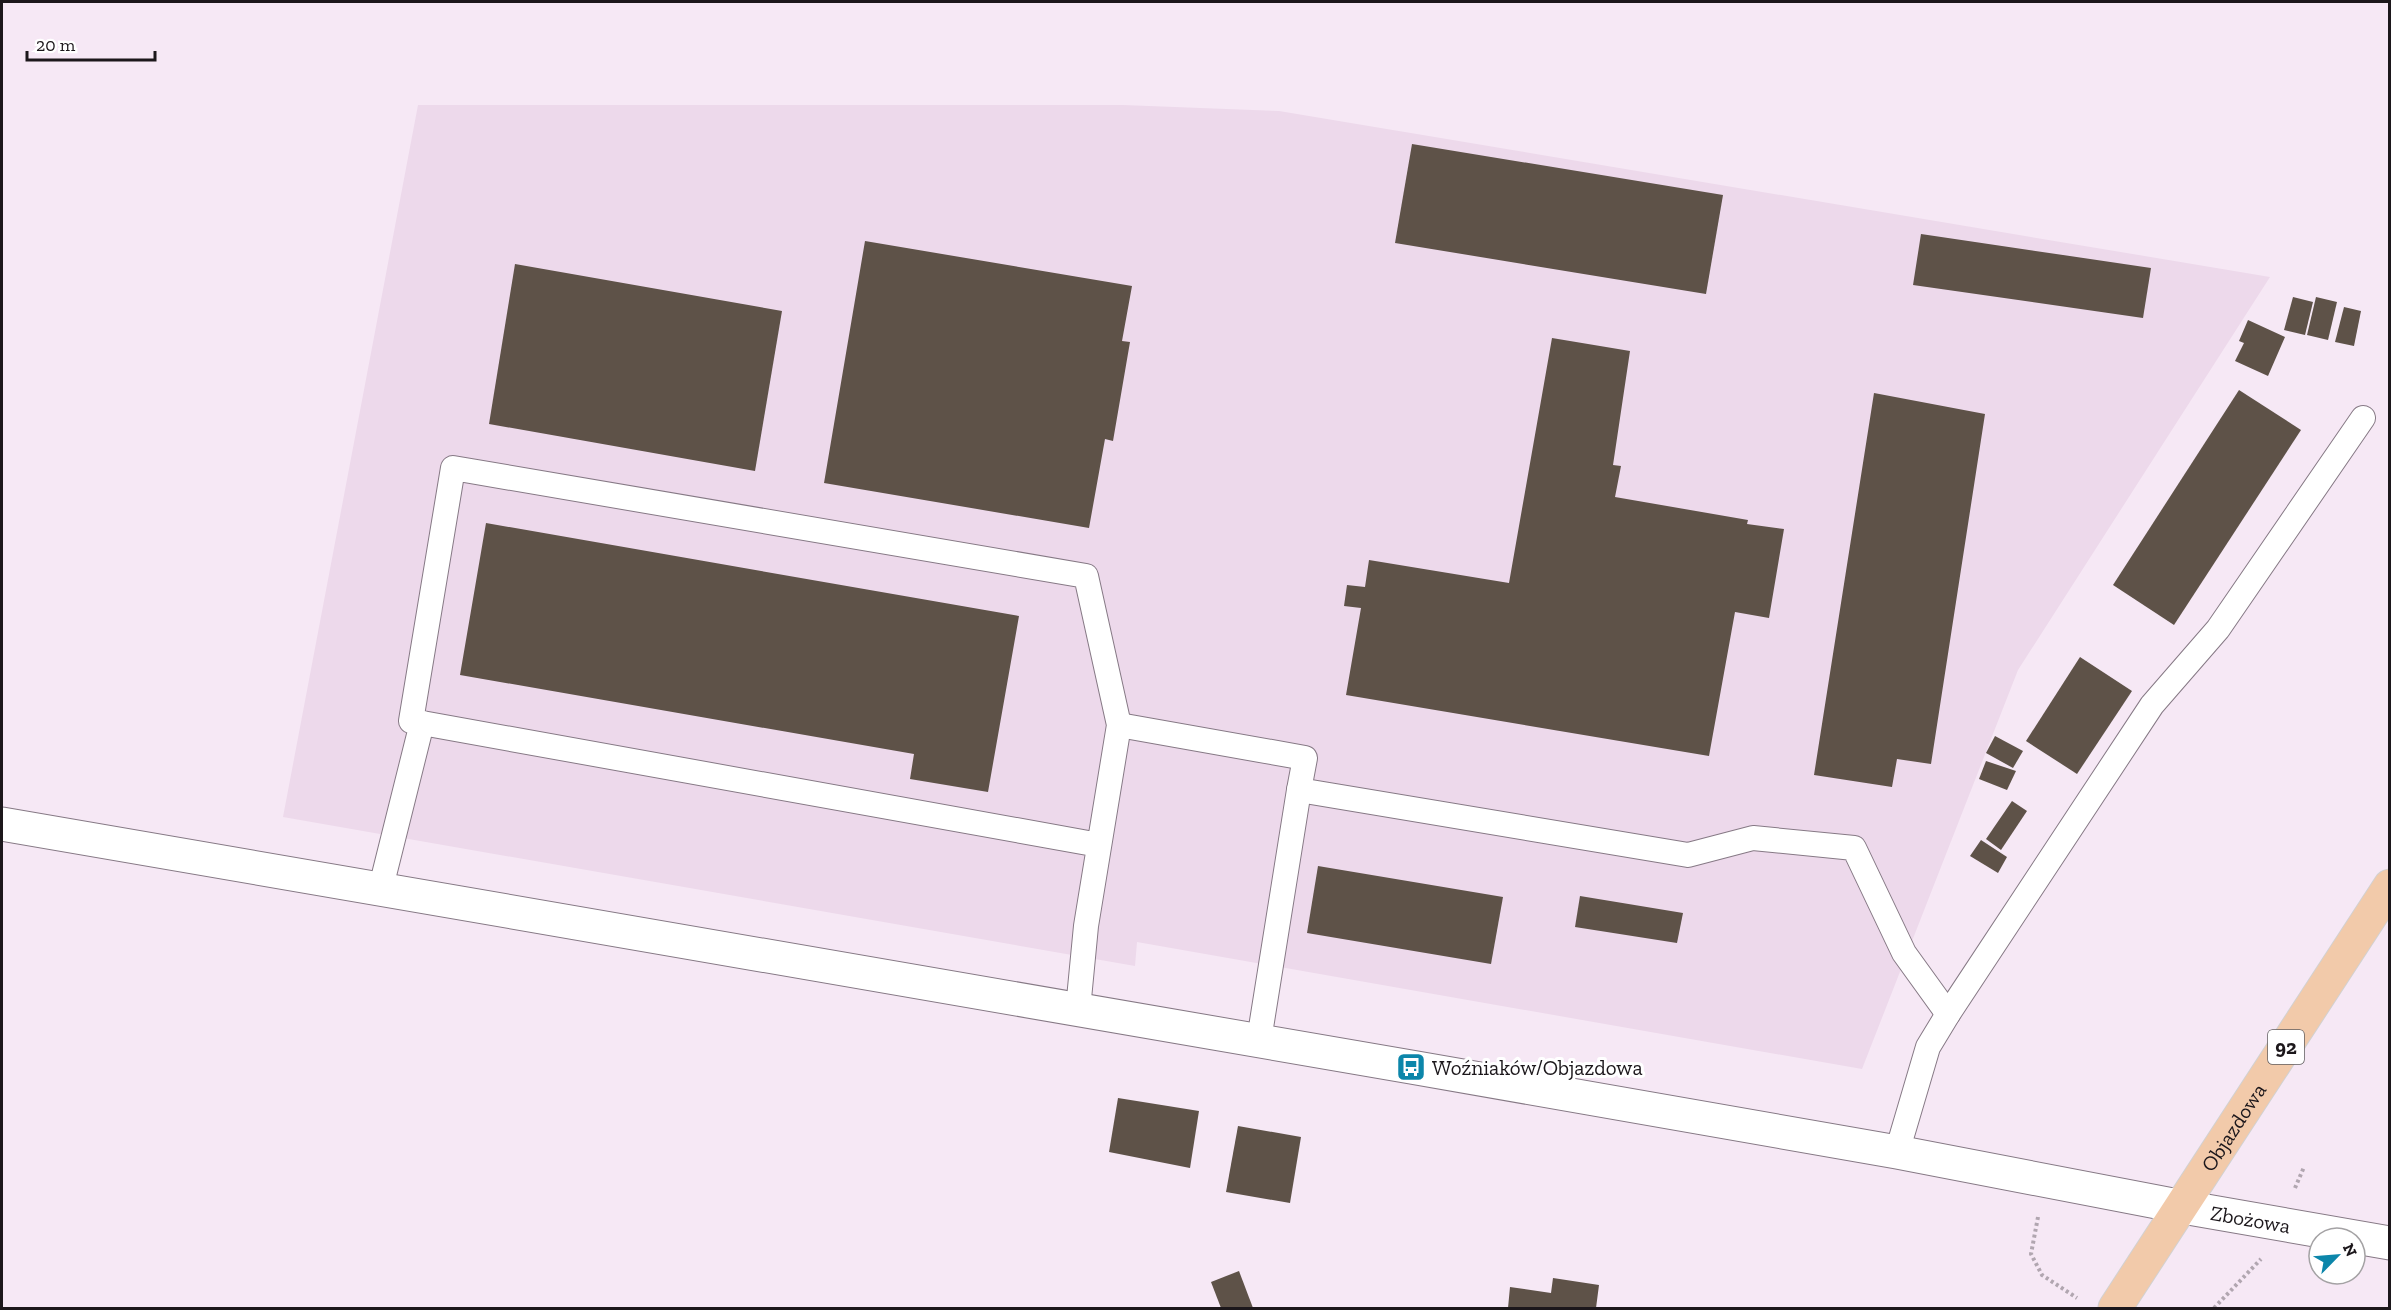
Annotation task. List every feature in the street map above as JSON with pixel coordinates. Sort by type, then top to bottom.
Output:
[{"type":"main road","name":"Objazdowa","points":[[2100,1306],[2183,1207],[2390,886]]},
{"type":"street","name":"Zbożowa","points":[[2,824],[381,891],[1259,1040],[1897,1152],[2183,1207],[2390,1243]]},
{"type":"lane","points":[[1897,1152],[1928,1047],[1948,1014],[2152,705],[2218,629],[2363,418]]},
{"type":"lane","points":[[1078,1009],[1086,926],[1119,725],[1086,576],[453,468],[411,721],[1099,845]]},
{"type":"lane","points":[[381,891],[422,723]]},
{"type":"lane","points":[[1119,725],[1305,758],[1259,1040]]},
{"type":"lane","points":[[1299,790],[1688,855],[1753,838],[1854,849],[1904,953],[1948,1014]]},
{"type":"path","points":[[2045,1180],[2031,1254],[2042,1275],[2100,1306]]},
{"type":"shaded area","points":[[418,105],[1123,105],[1279,111],[2270,277],[2018,670],[1862,1069],[1137,942],[1135,966],[283,817]]},
{"type":"building","points":[[1412,144],[1723,195],[1706,294],[1395,243]]},
{"type":"building","points":[[1921,234],[2151,268],[2143,318],[1913,285]]},
{"type":"building","points":[[865,241],[1132,286],[1122,341],[1130,342],[1113,441],[1105,439],[1089,528],[824,483]]},
{"type":"building","points":[[515,264],[782,311],[755,471],[489,424]]},
{"type":"building","points":[[2293,297],[2313,302],[2305,335],[2284,330]]},
{"type":"building","points":[[2316,297],[2337,302],[2328,340],[2307,335]]},
{"type":"building","points":[[2344,307],[2361,311],[2354,346],[2335,342]]},
{"type":"building","points":[[2248,320],[2285,337],[2268,376],[2235,361],[2244,343],[2239,341]]},
{"type":"building","points":[[1552,338],[1630,351],[1613,465],[1621,466],[1615,497],[1748,520],[1747,524],[1784,529],[1769,618],[1735,612],[1709,756],[1346,695],[1361,608],[1344,606],[1347,585],[1365,587],[1369,560],[1509,583]]},
{"type":"building","points":[[2239,390],[2301,430],[2174,625],[2113,585]]},
{"type":"building","points":[[1874,393],[1985,414],[1931,764],[1897,759],[1892,787],[1814,775]]},
{"type":"building","points":[[486,523],[1019,616],[988,792],[910,779],[914,754],[460,675]]},
{"type":"building","points":[[2080,657],[2132,691],[2077,774],[2026,741]]},
{"type":"building","points":[[1995,736],[2023,751],[2013,768],[1986,753]]},
{"type":"building","points":[[1986,761],[2016,771],[2007,790],[1979,779]]},
{"type":"building","points":[[2012,801],[2027,811],[2001,850],[1986,839]]},
{"type":"building","points":[[1981,840],[2007,857],[1998,873],[1970,856]]},
{"type":"building","points":[[1318,866],[1503,897],[1491,964],[1307,933]]},
{"type":"building","points":[[1580,896],[1683,913],[1677,943],[1575,927]]},
{"type":"building","points":[[1118,1098],[1199,1111],[1190,1168],[1109,1152]]},
{"type":"building","points":[[1238,1126],[1301,1137],[1290,1203],[1226,1192]]},
{"type":"building","points":[[1239,1271],[1253,1308],[1221,1308],[1211,1282]]},
{"type":"building","points":[[1553,1278],[1599,1285],[1596,1308],[1508,1308],[1510,1287],[1551,1293]]},
{"type":"place","name":"Woźniaków/Objazdowa","points":[[1411,1067]]}]
